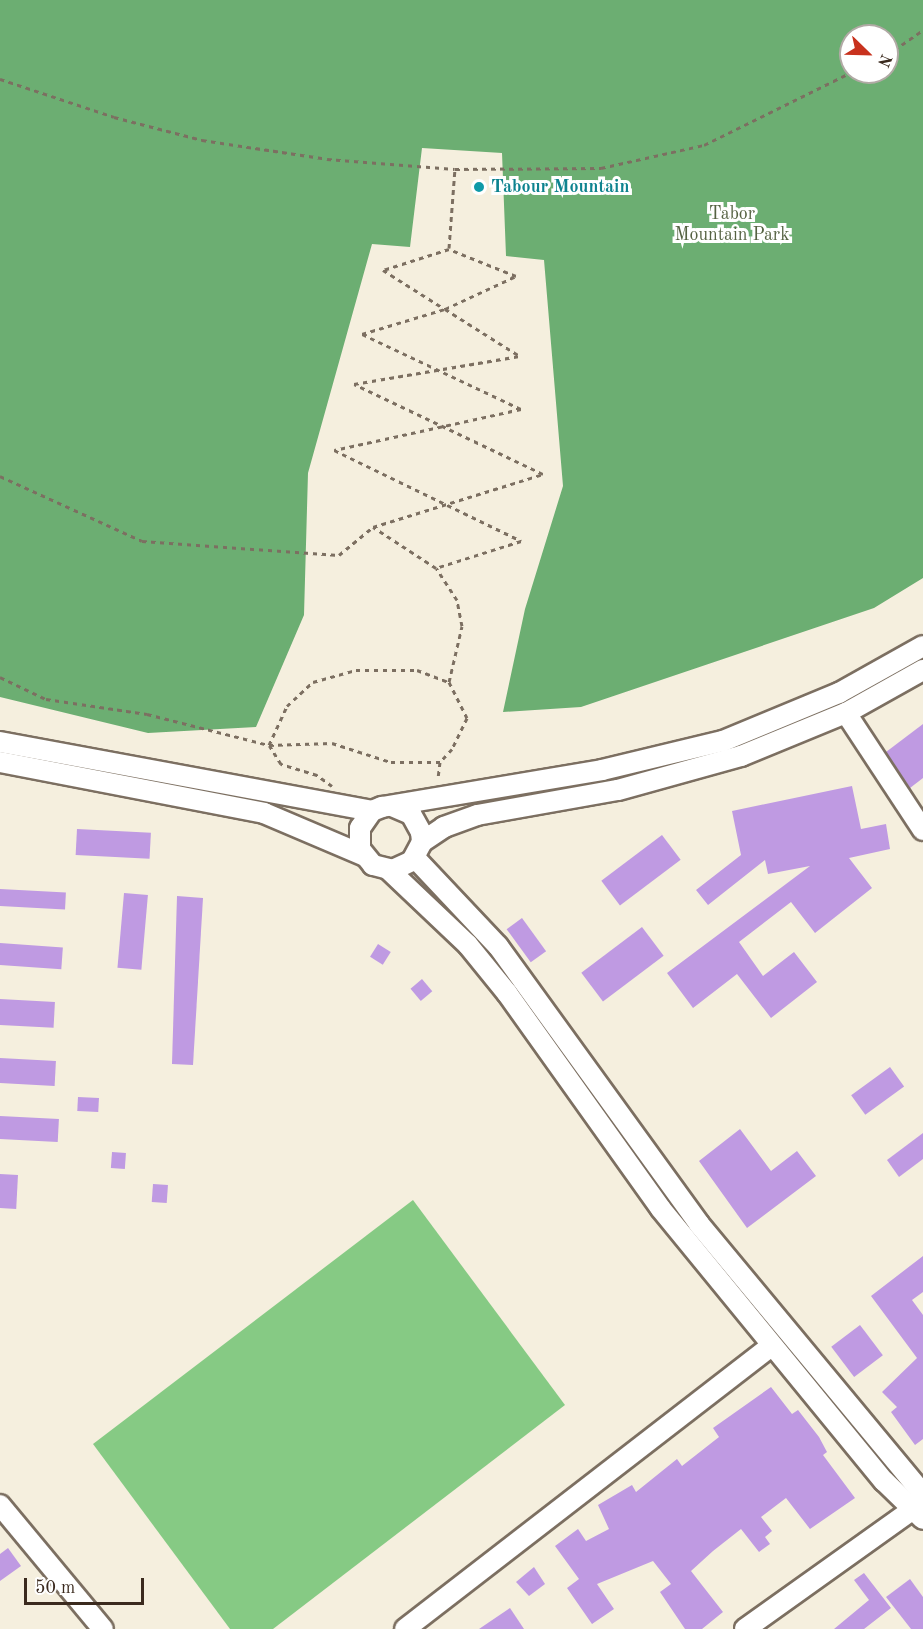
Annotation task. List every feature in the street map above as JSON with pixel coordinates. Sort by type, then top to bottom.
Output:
[{"type":"street","points":[[0,742],[372,811],[602,770],[723,741],[839,693],[923,646]]},
{"type":"street","points":[[372,811],[360,828],[358,838],[363,855],[372,866],[389,870],[404,867],[418,850],[444,827],[477,816],[678,776],[751,752],[846,713],[923,670]]},
{"type":"street","points":[[846,713],[923,830]]},
{"type":"street","points":[[0,762],[264,813],[363,855]]},
{"type":"street","points":[[392,806],[411,814],[421,832],[418,850],[498,946],[699,1224],[921,1501]]},
{"type":"street","points":[[389,870],[468,945],[507,993],[662,1209],[771,1346],[884,1481],[921,1501]]},
{"type":"street","points":[[405,1629],[771,1346]]},
{"type":"street","points":[[744,1629],[921,1501]]},
{"type":"street","points":[[0,1505],[103,1629]]},
{"type":"path","points":[[899,47],[923,30]]},
{"type":"path","points":[[0,79],[114,117],[202,140],[327,159],[454,169],[602,168],[704,145],[839,78]]},
{"type":"path","points":[[449,249],[454,169]]},
{"type":"path","points":[[0,476],[142,541],[339,555],[363,540],[373,527],[444,503],[543,474],[442,426],[354,384],[440,370],[520,356],[445,309],[382,270],[449,249],[516,276],[445,309],[362,334],[440,370],[521,409],[442,426],[334,450],[444,503],[520,541],[436,568]]},
{"type":"path","points":[[373,527],[436,568],[457,600],[462,626],[449,682],[467,718],[453,749],[440,762],[435,799]]},
{"type":"path","points":[[269,745],[287,706],[313,682],[356,670],[417,670],[449,682]]},
{"type":"path","points":[[0,677],[46,699],[147,714],[269,745],[332,743],[392,762],[440,762]]},
{"type":"path","points":[[269,745],[281,764],[317,775],[334,787],[346,807]]},
{"type":"green space","name":"Tabor Mountain Park","points":[[0,0],[923,0],[923,578],[874,608],[581,707],[503,712],[525,609],[563,486],[544,260],[506,256],[502,153],[422,148],[410,247],[372,244],[308,473],[304,615],[256,727],[148,733],[0,697]]},
{"type":"green space","points":[[413,1200],[565,1405],[273,1629],[230,1629],[93,1444]]},
{"type":"building","points":[[923,724],[923,778],[910,788],[886,752]]},
{"type":"building","points":[[852,786],[861,829],[886,824],[890,849],[849,858],[872,888],[815,933],[791,902],[739,942],[763,976],[794,952],[817,982],[771,1018],[737,974],[693,1008],[667,973],[810,866],[768,874],[765,860],[708,905],[696,890],[741,855],[732,811]]},
{"type":"building","points":[[77,829],[151,833],[150,859],[76,855]]},
{"type":"building","points":[[662,835],[681,860],[620,905],[601,881]]},
{"type":"building","points":[[0,889],[66,892],[65,909],[0,906]]},
{"type":"building","points":[[124,893],[148,895],[141,970],[117,968]]},
{"type":"building","points":[[177,896],[203,898],[193,1065],[172,1064]]},
{"type":"building","points":[[522,918],[546,951],[531,962],[507,929]]},
{"type":"building","points":[[642,927],[664,956],[603,1001],[581,973]]},
{"type":"building","points":[[0,943],[63,947],[61,969],[0,965]]},
{"type":"building","points":[[378,944],[391,952],[383,965],[370,957]]},
{"type":"building","points":[[422,979],[432,991],[421,1001],[411,989]]},
{"type":"building","points":[[0,999],[55,1002],[54,1028],[0,1025]]},
{"type":"building","points":[[0,1058],[56,1061],[55,1086],[0,1083]]},
{"type":"building","points":[[890,1067],[904,1086],[865,1115],[851,1095]]},
{"type":"building","points":[[78,1097],[99,1098],[98,1112],[77,1111]]},
{"type":"building","points":[[0,1116],[59,1119],[58,1142],[0,1139]]},
{"type":"building","points":[[740,1129],[771,1171],[797,1151],[816,1176],[747,1228],[699,1161]]},
{"type":"building","points":[[923,1133],[923,1159],[899,1177],[887,1160]]},
{"type":"building","points":[[112,1152],[126,1153],[125,1169],[111,1168]]},
{"type":"building","points":[[0,1174],[18,1175],[16,1209],[0,1208]]},
{"type":"building","points":[[153,1184],[168,1185],[167,1203],[152,1202]]},
{"type":"building","points":[[923,1256],[923,1292],[912,1300],[923,1315],[923,1439],[915,1445],[891,1412],[897,1407],[882,1392],[917,1358],[871,1296]]},
{"type":"building","points":[[860,1325],[883,1355],[854,1377],[831,1347]]},
{"type":"building","points":[[771,1387],[792,1414],[798,1410],[819,1437],[827,1452],[823,1455],[855,1498],[810,1529],[786,1498],[761,1517],[772,1531],[765,1537],[770,1544],[759,1552],[741,1529],[713,1551],[691,1571],[723,1612],[702,1629],[685,1629],[660,1592],[671,1584],[653,1561],[597,1584],[614,1609],[592,1624],[567,1588],[579,1579],[555,1546],[578,1529],[586,1541],[609,1529],[598,1505],[632,1485],[636,1492],[677,1459],[682,1466],[719,1437],[713,1428]]},
{"type":"building","points":[[8,1548],[21,1566],[0,1581],[0,1554]]},
{"type":"building","points":[[534,1567],[545,1584],[529,1596],[516,1582]]},
{"type":"building","points":[[864,1573],[891,1608],[864,1629],[834,1629],[869,1600],[854,1580]]},
{"type":"building","points":[[910,1579],[923,1597],[923,1629],[911,1629],[886,1597]]},
{"type":"building","points":[[510,1608],[524,1629],[479,1629]]},
{"type":"place","name":"Tabour Mountain","points":[[479,187]]}]
